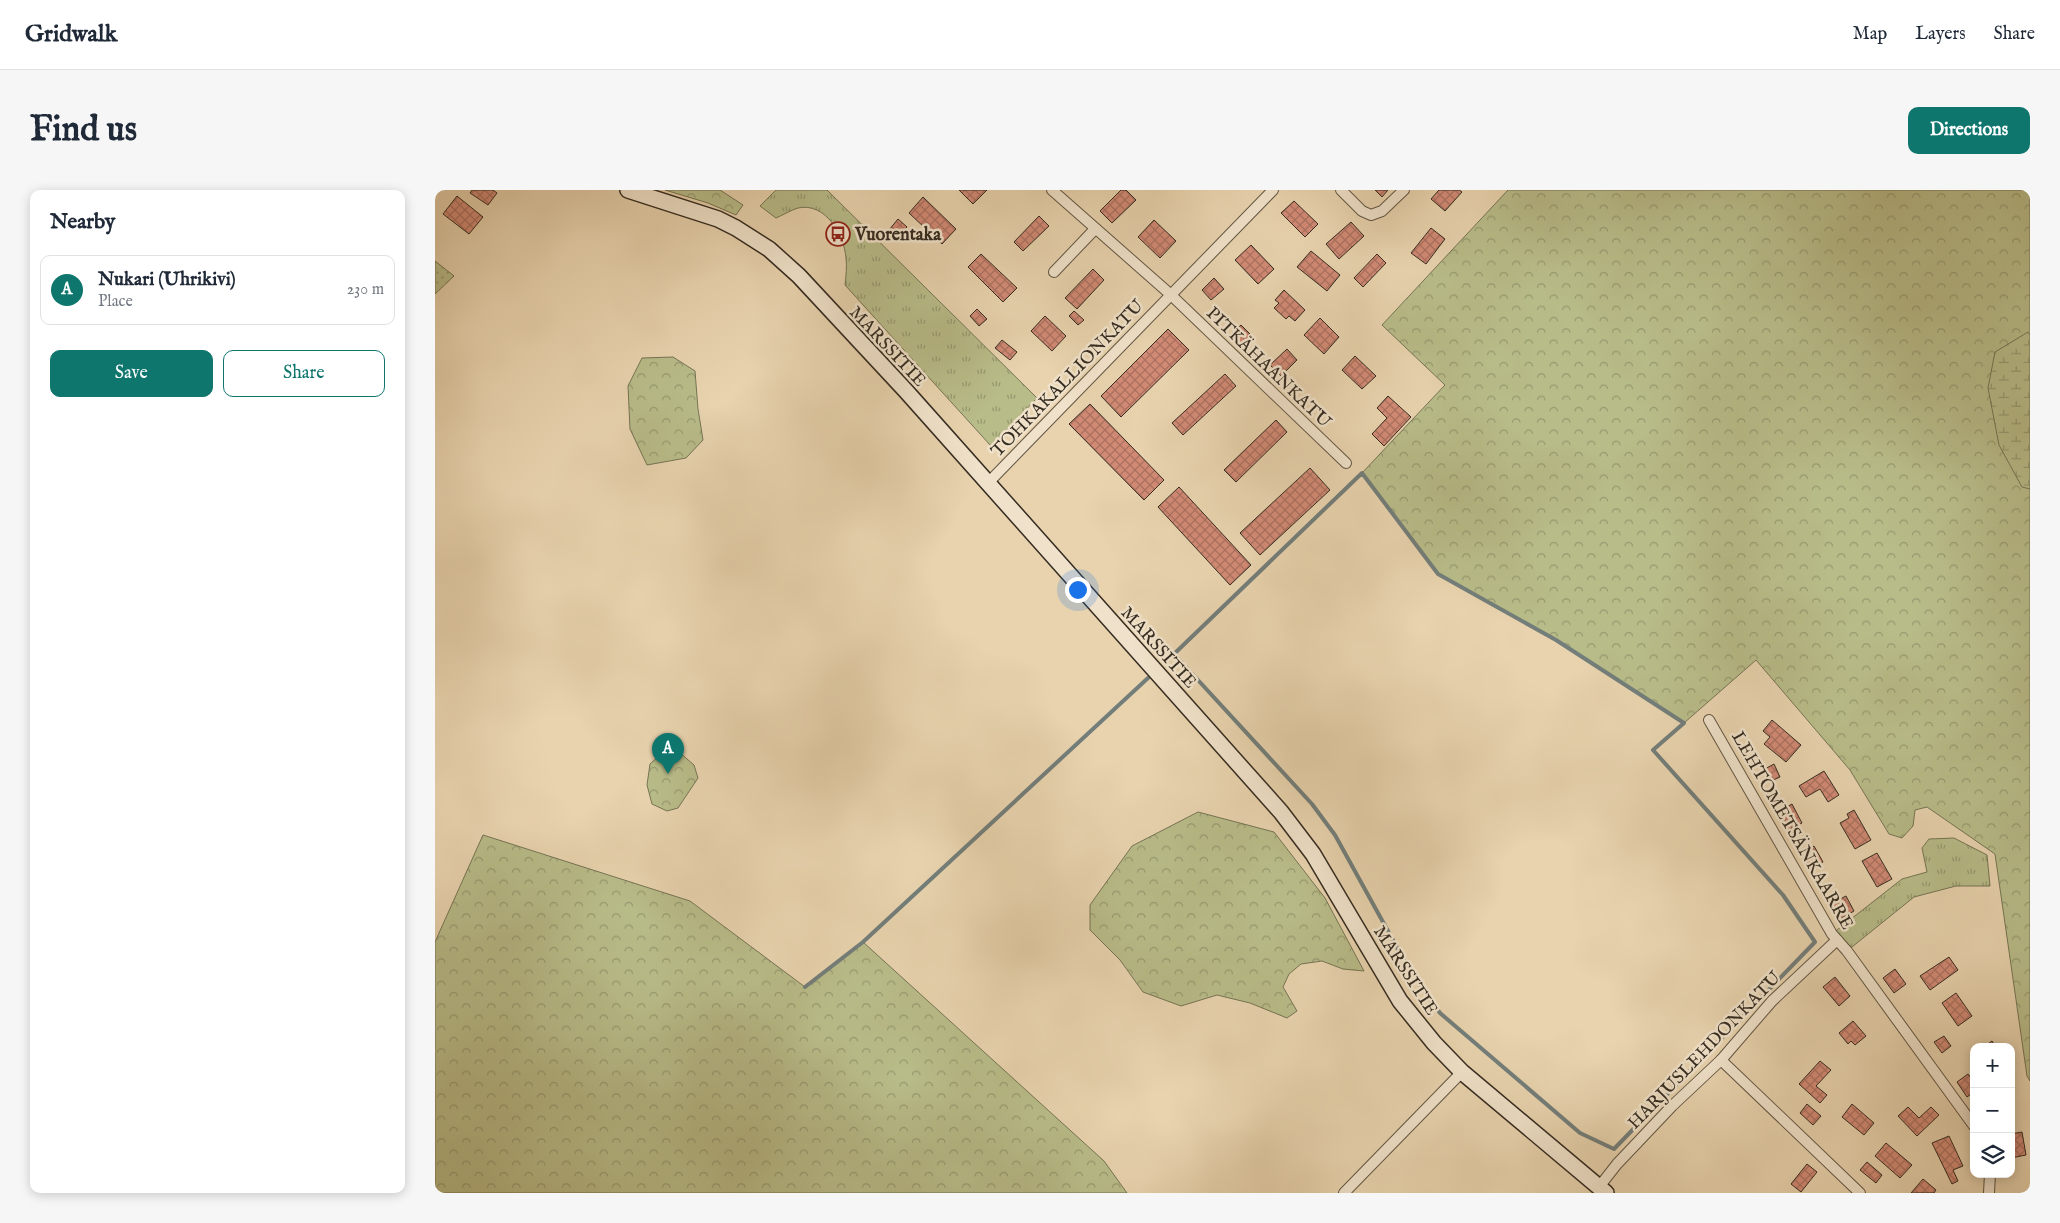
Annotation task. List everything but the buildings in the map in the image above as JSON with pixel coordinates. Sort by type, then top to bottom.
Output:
[{"type":"main road","name":"MARSSITIE","points":[[629,190],[718,219],[736,228],[769,249],[819,296],[1281,812],[1313,854],[1400,1001],[1434,1043],[1462,1072],[1602,1190]]},
{"type":"street","name":"TOHKAKALLIONKATU","points":[[1052,190],[1170,294]]},
{"type":"street","name":"TOHKAKALLIONKATU","points":[[987,484],[1273,190]]},
{"type":"street","points":[[1341,190],[1362,211],[1371,215],[1382,211],[1404,190]]},
{"type":"street","points":[[1054,272],[1095,228]]},
{"type":"street","name":"PITKÄHAANKATU","points":[[1170,294],[1346,463]]},
{"type":"street","name":"LEHTOMETSÄNKAARRE","points":[[1709,720],[1832,934],[1847,951],[1970,1120]]},
{"type":"street","name":"HARJUSLEHDONKATU","points":[[1602,1190],[1617,1164],[1672,1106],[1721,1060],[1772,1000],[1837,940]]},
{"type":"street","points":[[1721,1060],[1860,1193]]},
{"type":"street","points":[[1344,1193],[1462,1072]]},
{"type":"street","points":[[1989,1193],[1990,1178]]},
{"type":"green space","points":[[665,190],[720,190],[743,205],[736,215],[708,203]]},
{"type":"green space","points":[[776,190],[827,190],[1037,398],[991,446],[845,285],[846,258],[844,249],[837,230],[825,215],[808,207],[795,209],[776,218],[760,206]]},
{"type":"green space","points":[[1508,190],[2030,190],[2030,1081],[2027,1076],[1995,854],[1927,807],[1915,810],[1913,826],[1902,838],[1889,834],[1850,770],[1756,660],[1684,723],[1556,640],[1438,574],[1362,473],[1445,385],[1382,325]]},
{"type":"green space","points":[[435,261],[454,276],[435,294]]},
{"type":"green space","points":[[2028,332],[2030,335],[2030,489],[2022,487],[1999,445],[1988,388],[1995,352]]},
{"type":"green space","points":[[673,357],[695,371],[703,440],[686,458],[647,465],[630,429],[628,386],[642,358]]},
{"type":"green space","points":[[679,752],[694,765],[698,778],[678,808],[667,811],[652,804],[647,785],[650,764],[662,753]]},
{"type":"green space","points":[[1198,812],[1274,832],[1325,898],[1364,971],[1343,969],[1322,961],[1301,964],[1289,974],[1283,987],[1297,1011],[1287,1018],[1250,1003],[1217,995],[1181,1006],[1143,992],[1120,960],[1090,930],[1090,905],[1132,846]]},
{"type":"green space","points":[[483,835],[690,901],[805,987],[863,942],[1104,1161],[1127,1193],[435,1193],[435,942]]},
{"type":"green space","points":[[1954,838],[1987,855],[1990,886],[1956,886],[1914,897],[1847,951],[1832,934],[1902,879],[1927,872],[1922,848],[1929,839]]},
{"type":"waterway","points":[[1362,473],[1438,574],[1556,640],[1684,723],[1653,750],[1783,895],[1815,942],[1614,1149],[1580,1133],[1440,1013],[1410,971],[1335,835],[1312,804],[1174,654],[1362,473]]},
{"type":"waterway","points":[[805,987],[863,942],[1148,678]]},
{"type":"place","name":"Vuorentaka","points":[[838,234]]},
{"type":"place","name":"Nukari (Uhrikivi)","points":[[668,774]]}]
